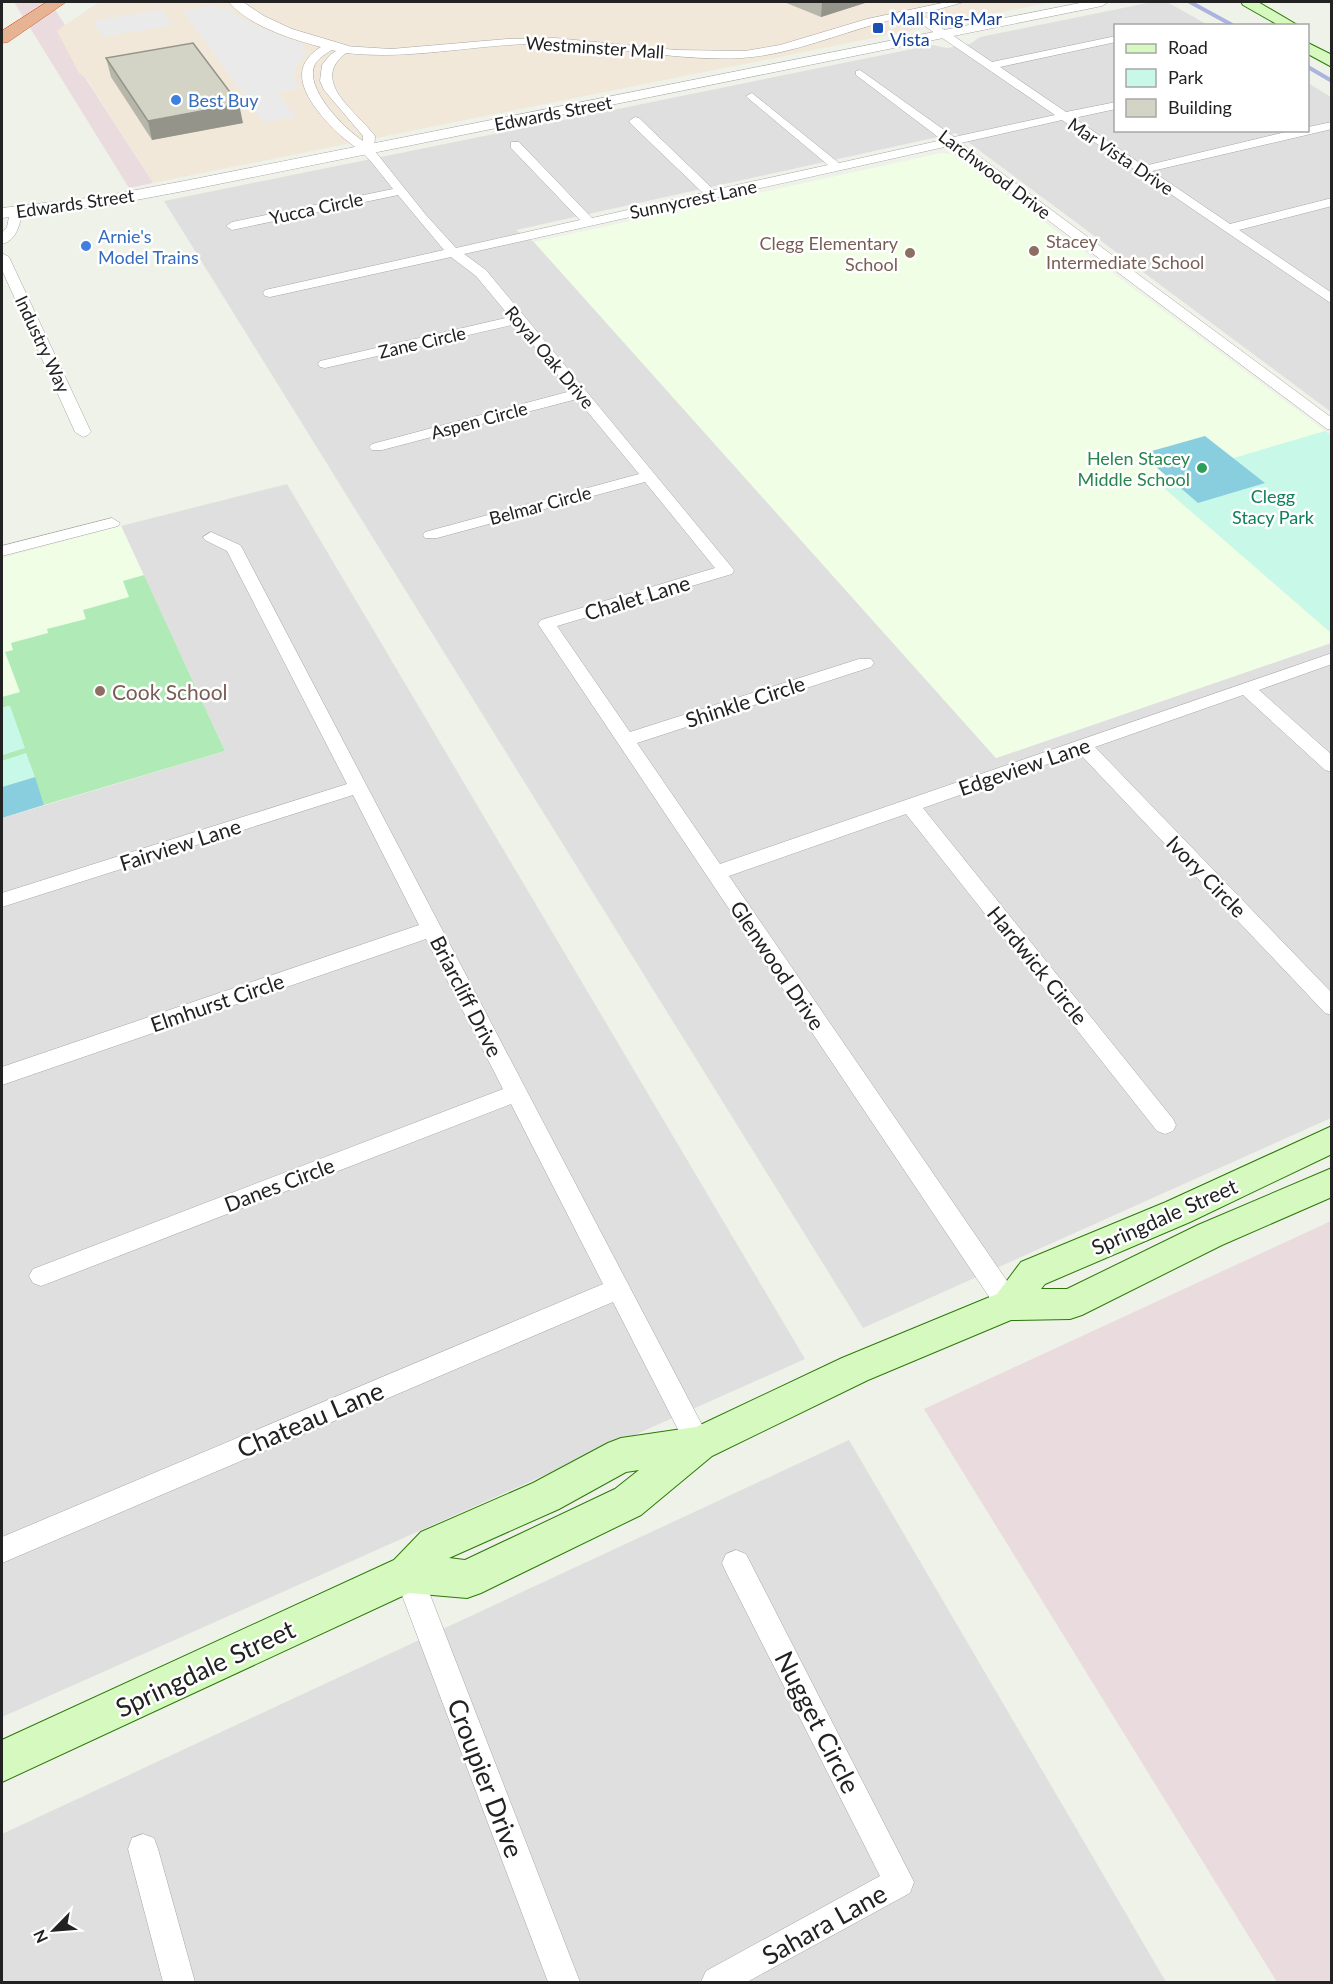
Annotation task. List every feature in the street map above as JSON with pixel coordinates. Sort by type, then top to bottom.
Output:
[{"type":"highway","points":[[2,38],[13,23],[41,2]]},
{"type":"highway","points":[[13,23],[58,2]]},
{"type":"main road","points":[[1248,2],[1288,24]]},
{"type":"main road","points":[[1232,6],[1263,24]]},
{"type":"main road","points":[[1309,35],[1332,47]]},
{"type":"main road","points":[[1309,49],[1332,62]]},
{"type":"main road","name":"Springdale Street","points":[[1009,1305],[1033,1273],[1114,1239],[1332,1139]]},
{"type":"main road","name":"Springdale Street","points":[[2,1761],[408,1574],[467,1579],[628,1502],[699,1444],[855,1369],[1009,1305],[1070,1304],[1210,1234],[1332,1182]]},
{"type":"main road","points":[[1114,1239],[1124,1252],[1118,1261],[1115,1281]]},
{"type":"street","name":"Westminster Mall","points":[[235,2],[279,28],[338,47],[406,54],[498,43],[543,41],[602,44],[693,54],[739,55],[789,48],[868,22],[960,2]]},
{"type":"street","name":"Edwards Street","points":[[9,213],[104,201],[1102,2]]},
{"type":"street","name":"Mar Vista Drive","points":[[912,12],[1329,296]]},
{"type":"street","points":[[989,66],[1114,39]]},
{"type":"street","points":[[338,47],[314,58],[308,68],[308,82],[344,132],[368,150]]},
{"type":"street","points":[[338,47],[324,69],[324,79],[328,88],[369,136],[368,150]]},
{"type":"street","name":"Larchwood Drive","points":[[860,73],[1332,426]]},
{"type":"street","points":[[752,96],[837,167]]},
{"type":"street","name":"Sunnycrest Lane","points":[[270,293],[1114,105]]},
{"type":"street","points":[[635,121],[712,195]]},
{"type":"street","points":[[1309,130],[1332,125]]},
{"type":"street","points":[[1142,170],[1302,132]]},
{"type":"street","points":[[515,144],[589,222]]},
{"type":"street","name":"Royal Oak Drive","points":[[368,150],[452,252],[481,273],[726,570]]},
{"type":"street","name":"Yucca Circle","points":[[232,226],[400,190]]},
{"type":"street","points":[[1228,229],[1332,202]]},
{"type":"street","points":[[2,240],[13,228],[9,213]]},
{"type":"street","name":"Industry Way","points":[[2,257],[83,432]]},
{"type":"street","name":"Zane Circle","points":[[325,364],[520,319]]},
{"type":"street","name":"Aspen Circle","points":[[377,447],[580,393]]},
{"type":"street","name":"Belmar Circle","points":[[431,535],[648,476]]},
{"type":"street","points":[[2,551],[112,523]]},
{"type":"street","name":"Briarcliff Drive","points":[[211,537],[234,548],[699,1444]]},
{"type":"street","name":"Chalet Lane","points":[[547,624],[726,570]]},
{"type":"street","name":"Glenwood Drive","points":[[547,624],[1009,1305]]},
{"type":"street","name":"Edgeview Lane","points":[[716,873],[1332,658]]},
{"type":"street","name":"Shinkle Circle","points":[[626,740],[865,663]]},
{"type":"street","points":[[1246,688],[1332,766]]},
{"type":"street","name":"Ivory Circle","points":[[1082,745],[1332,1007]]},
{"type":"street","name":"Fairview Lane","points":[[2,900],[358,787]]},
{"type":"street","name":"Hardwick Circle","points":[[910,805],[1165,1125]]},
{"type":"street","name":"Elmhurst Circle","points":[[2,1076],[432,928]]},
{"type":"street","name":"Danes Circle","points":[[41,1276],[517,1093]]},
{"type":"street","name":"Chateau Lane","points":[[2,1550],[619,1288]]},
{"type":"street","name":"Nugget Circle","points":[[736,1563],[899,1882]]},
{"type":"street","name":"Croupier Drive","points":[[408,1574],[564,1983]]},
{"type":"street","points":[[143,1849],[178,1983]]},
{"type":"street","name":"Sahara Lane","points":[[717,1983],[899,1882]]},
{"type":"shaded area","points":[[14,2],[50,2],[65,25],[57,31],[79,73],[84,76],[153,183],[129,188]]},
{"type":"shaded area","points":[[99,2],[1052,2],[153,183],[85,76],[79,73],[56,31]]},
{"type":"shaded area","points":[[1152,2],[1167,2],[1206,24],[1114,24],[1114,132],[1309,132],[1309,84],[1331,97],[1331,412],[956,133],[516,230],[534,242],[996,758],[1331,643],[1331,1118],[863,1328],[164,201],[932,45],[947,48],[970,44],[980,37]]},
{"type":"shaded area","points":[[214,5],[217,9],[226,7],[248,22],[306,46],[300,50],[308,52],[297,65],[294,78],[299,89],[277,92],[296,117],[264,123],[183,11]]},
{"type":"shaded area","points":[[162,9],[173,25],[103,37],[93,21]]},
{"type":"shaded area","points":[[941,153],[953,154],[1325,431],[1156,481],[1331,633],[1331,643],[996,758],[534,242]]},
{"type":"shaded area","name":"Helen Stacey Middle School","points":[[1205,436],[1265,483],[1198,503],[1141,454]]},
{"type":"shaded area","points":[[287,484],[805,1359],[2,1717],[2,818],[225,751],[121,526]]},
{"type":"shaded area","name":"Cook School","points":[[121,526],[225,751],[2,818],[2,558]]},
{"type":"shaded area","points":[[35,777],[44,805],[2,818],[2,787]]},
{"type":"shaded area","points":[[1331,1221],[1331,1982],[1277,1982],[924,1409]]},
{"type":"shaded area","points":[[849,1440],[1166,1982],[2,1982],[2,1834]]},
{"type":"green space","name":"Clegg Stacy Park","points":[[1325,431],[1331,436],[1331,633],[1156,481]]},
{"type":"green space","name":"Cook School","points":[[144,575],[225,751],[44,805],[26,754],[2,761],[2,755],[24,748],[9,706],[2,708],[2,697],[20,692],[5,652],[13,650],[11,643],[48,633],[47,629],[86,619],[83,610],[129,597],[123,581]]},
{"type":"green space","points":[[10,706],[25,748],[2,755],[2,708]]},
{"type":"green space","points":[[26,753],[35,777],[2,787],[2,761]]},
{"type":"building","name":"Best Buy","points":[[193,43],[239,104],[148,121],[106,58]]},
{"type":"waterway","points":[[1190,2],[1230,24]]},
{"type":"waterway","points":[[1309,68],[1332,81]]},
{"type":"place","name":"Mall Ring-Mar Vista","points":[[878,28]]},
{"type":"place","name":"Best Buy","points":[[176,100]]},
{"type":"place","name":"Arnie's Model Trains","points":[[86,246]]},
{"type":"place","name":"Stacey Intermediate School","points":[[1034,251]]},
{"type":"place","name":"Clegg Elementary School","points":[[910,253]]},
{"type":"place","name":"Helen Stacey Middle School","points":[[1202,468]]},
{"type":"place","name":"Cook School","points":[[100,691]]}]
